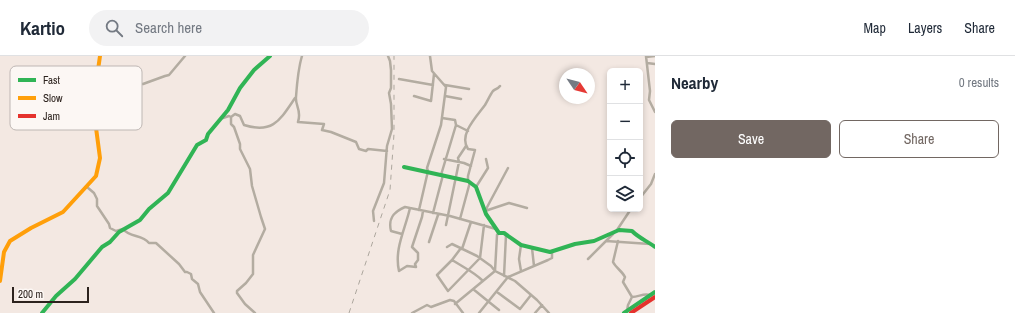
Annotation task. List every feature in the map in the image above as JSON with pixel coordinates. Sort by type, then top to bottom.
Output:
[{"type":"main road","points":[[98,66],[100,56]]},
{"type":"main road","points":[[42,313],[56,296],[75,279],[102,246],[110,242],[123,229],[140,220],[149,209],[168,193],[197,145],[206,140],[211,130],[221,120],[240,88],[251,74],[270,56]]},
{"type":"main road","points":[[0,281],[4,252],[10,241],[31,228],[63,212],[96,176],[100,158],[96,130]]},
{"type":"main road","points":[[404,167],[469,181],[476,187],[485,211],[497,231],[521,245],[552,251],[575,244],[594,241],[619,230],[629,230],[655,247]]},
{"type":"main road","points":[[627,312],[653,296],[655,292]]},
{"type":"street","points":[[179,62],[181,56]]},
{"type":"street","points":[[142,84],[169,74],[185,56]]},
{"type":"street","points":[[302,56],[298,70],[295,98],[300,110],[298,122],[324,124],[322,130],[356,142],[359,149],[366,151],[368,149],[387,151]]},
{"type":"street","points":[[374,221],[373,211],[384,183],[387,151],[392,129],[389,93],[391,88],[391,70],[388,56]]},
{"type":"street","points":[[430,56],[431,67],[434,74],[445,85],[469,90]]},
{"type":"street","points":[[655,56],[646,57],[650,91],[649,100],[655,112]]},
{"type":"street","points":[[647,63],[655,64]]},
{"type":"street","points":[[414,96],[431,101],[434,74]]},
{"type":"street","points":[[400,79],[433,85]]},
{"type":"street","points":[[419,210],[428,172],[427,168],[442,118],[445,85]]},
{"type":"street","points":[[446,225],[459,162],[458,158],[466,146],[465,143],[468,131],[475,117],[485,105],[491,94],[500,86]]},
{"type":"street","points":[[445,96],[460,99]]},
{"type":"street","points":[[221,120],[235,114],[240,116],[244,125],[253,128],[270,126],[279,120],[295,98]]},
{"type":"street","points":[[229,107],[231,112],[231,124],[234,127],[240,144],[240,149],[250,169],[252,186],[265,227],[253,255],[253,274],[246,283],[237,290],[237,293],[245,304],[255,313]]},
{"type":"street","points":[[433,214],[444,159],[456,125],[455,120],[442,118]]},
{"type":"street","points":[[456,125],[468,131]]},
{"type":"street","points":[[460,220],[469,181],[468,176],[475,150],[468,149],[466,146]]},
{"type":"street","points":[[444,159],[471,166]]},
{"type":"street","points":[[476,187],[488,168],[486,159]]},
{"type":"street","points":[[485,211],[508,168]]},
{"type":"street","points":[[643,194],[651,184],[655,174]]},
{"type":"street","points":[[87,187],[94,193],[97,206],[110,228],[116,231],[123,229],[130,234],[143,237],[149,242],[156,243],[179,264],[185,272],[191,274],[192,279],[198,284],[200,292],[214,313]]},
{"type":"street","points":[[485,211],[509,203],[527,208]]},
{"type":"street","points":[[402,234],[391,231],[389,224],[390,218],[402,208],[410,208],[447,216],[484,225],[497,231],[495,271],[455,304]]},
{"type":"street","points":[[410,208],[397,255],[399,270],[401,271],[407,266],[416,267],[415,264],[418,260],[418,253],[412,247],[423,211]]},
{"type":"street","points":[[588,259],[615,232],[629,212]]},
{"type":"street","points":[[429,242],[438,215]]},
{"type":"street","points":[[471,222],[462,248],[437,275],[448,291],[480,258],[484,225]]},
{"type":"street","points":[[504,276],[506,235]]},
{"type":"street","points":[[606,240],[650,244]]},
{"type":"street","points":[[618,241],[613,262],[624,274],[625,277],[623,282],[632,297]]},
{"type":"street","points":[[447,247],[452,244],[480,258],[495,271],[508,277],[531,295],[549,313]]},
{"type":"street","points":[[521,245],[519,259],[521,271]]},
{"type":"street","points":[[532,248],[534,266]]},
{"type":"street","points":[[479,313],[508,277],[552,258],[552,251]]},
{"type":"street","points":[[452,260],[469,270],[483,281]]},
{"type":"street","points":[[473,289],[499,310]]},
{"type":"street","points":[[497,292],[520,309],[531,295]]},
{"type":"street","points":[[632,297],[637,297],[642,294],[653,296]]},
{"type":"street","points":[[627,312],[628,305],[632,297]]},
{"type":"street","points":[[412,313],[427,305],[431,306],[450,300],[464,313]]},
{"type":"street","points":[[535,313],[542,305]]},
{"type":"railway","points":[[349,313],[390,190],[394,134],[394,56]]},
{"type":"traffic: fast","points":[[42,313],[56,296],[75,279],[102,247],[110,242],[119,232],[140,220],[149,209],[168,193],[197,145],[206,140],[208,134],[228,110],[240,88],[254,70],[270,56]]},
{"type":"traffic: fast","points":[[404,167],[468,181],[476,187],[486,214],[499,233],[504,233],[521,245],[550,252],[575,244],[594,241],[619,230],[632,231],[637,236],[655,247]]},
{"type":"traffic: fast","points":[[624,313],[655,292]]},
{"type":"traffic: slow","points":[[99,66],[100,56]]},
{"type":"traffic: slow","points":[[0,281],[4,252],[10,241],[31,228],[63,212],[96,176],[100,158],[96,130]]},
{"type":"traffic: jam","points":[[631,313],[655,297]]}]
